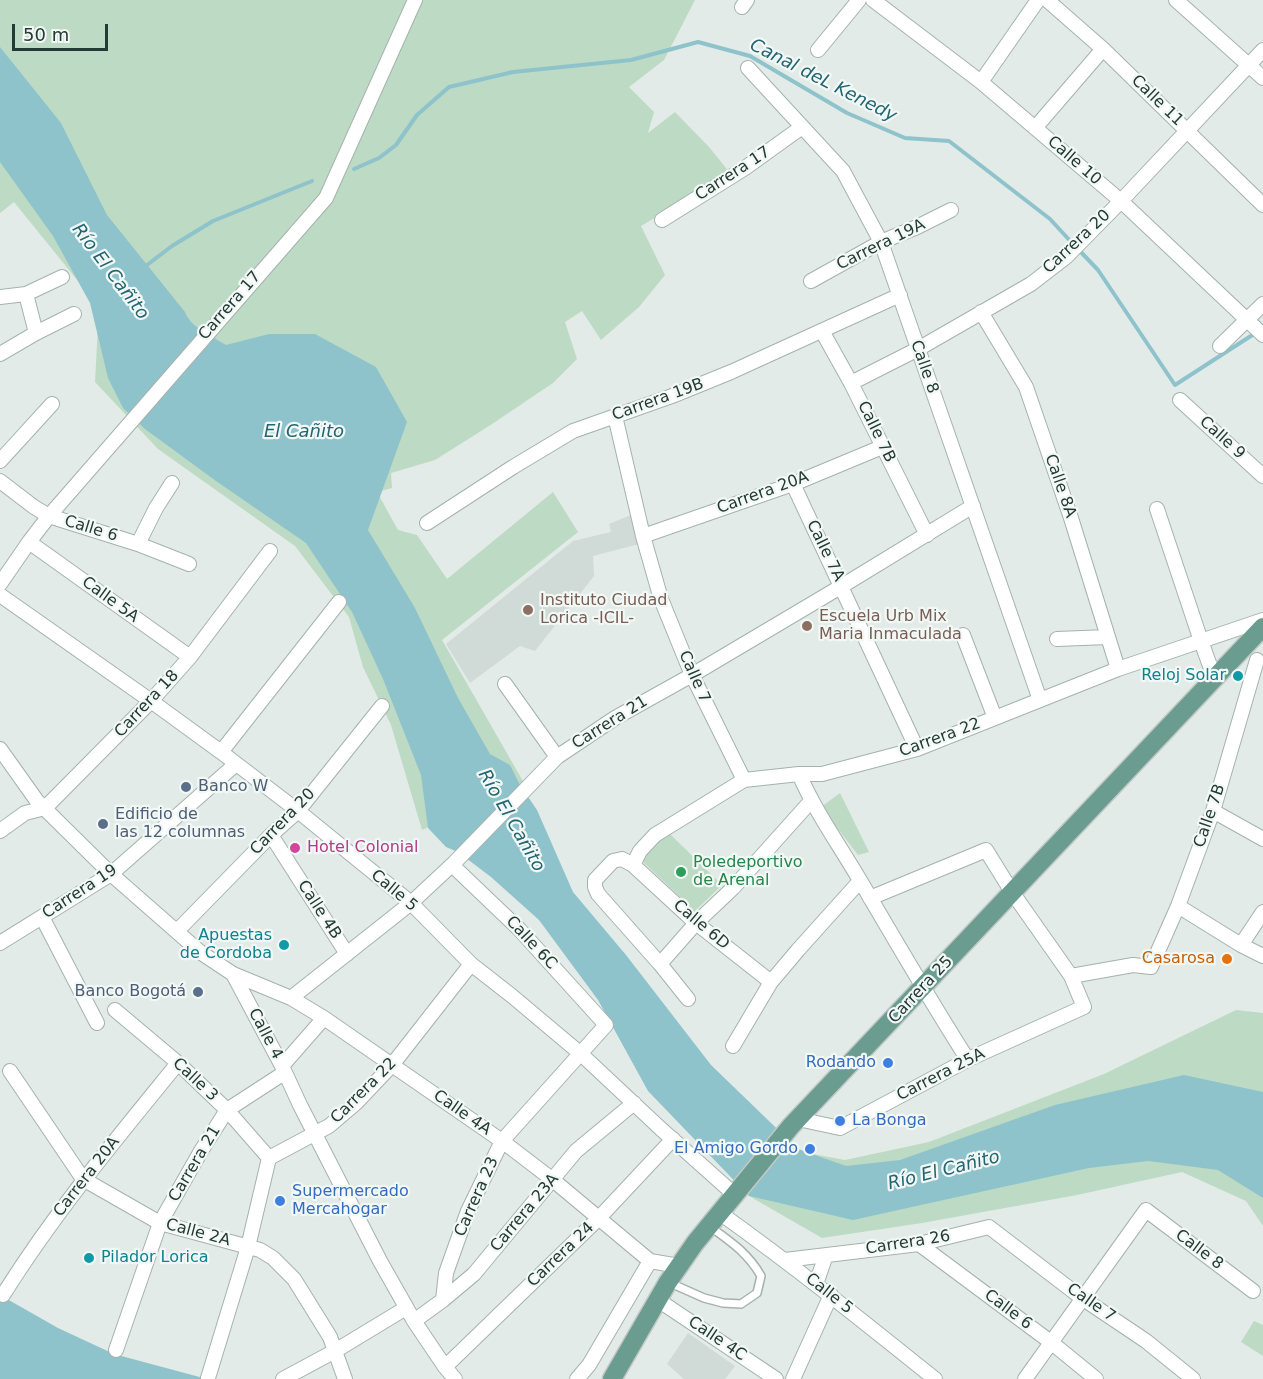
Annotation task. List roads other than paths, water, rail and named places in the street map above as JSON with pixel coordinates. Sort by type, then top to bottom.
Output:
[{"type":"main road","name":"Carrera 25","points":[[612,1379],[679,1266],[795,1123],[1263,627]]},
{"type":"street","name":"Carrera 17","points":[[0,584],[49,516],[326,198],[415,0]]},
{"type":"street","points":[[818,50],[859,0]]},
{"type":"street","name":"Calle 10","points":[[873,0],[981,82],[1121,201],[1263,335]]},
{"type":"street","points":[[981,82],[1038,0]]},
{"type":"street","name":"Calle 11","points":[[1047,0],[1103,49],[1263,205]]},
{"type":"street","points":[[1176,0],[1263,78]]},
{"type":"street","points":[[1035,128],[1103,49]]},
{"type":"street","name":"Carrera 20","points":[[851,382],[918,349],[1031,284],[1065,257],[1263,50]]},
{"type":"street","name":"Calle 8","points":[[748,68],[843,171],[881,242],[1040,700]]},
{"type":"street","name":"Carrera 17","points":[[662,220],[745,168],[802,127]]},
{"type":"street","name":"Carrera 19A","points":[[811,281],[881,242],[951,210]]},
{"type":"street","points":[[0,297],[26,294],[62,277]]},
{"type":"street","points":[[26,294],[36,333]]},
{"type":"street","name":"Carrera 19B","points":[[427,523],[573,431],[672,396],[731,372],[900,295]]},
{"type":"street","points":[[1220,346],[1250,323],[1263,304]]},
{"type":"street","name":"Calle 8A","points":[[981,312],[1026,387],[1071,518],[1118,669]]},
{"type":"street","points":[[0,354],[74,314]]},
{"type":"street","name":"Calle 7B","points":[[822,331],[851,382],[927,535]]},
{"type":"street","name":"Calle 9","points":[[1180,400],[1263,476]]},
{"type":"street","points":[[0,461],[52,404]]},
{"type":"street","name":"Calle 7","points":[[615,416],[643,536],[661,599],[692,675],[744,780]]},
{"type":"street","name":"Carrera 20A","points":[[643,536],[793,484],[882,447]]},
{"type":"street","name":"Calle 6","points":[[0,481],[49,516],[138,544],[189,564]]},
{"type":"street","points":[[138,544],[156,508],[172,483]]},
{"type":"street","name":"Calle 7A","points":[[793,484],[917,749]]},
{"type":"street","name":"Carrera 21","points":[[291,998],[411,903],[453,864],[557,757],[615,718],[692,675],[973,506]]},
{"type":"street","points":[[1157,509],[1214,677]]},
{"type":"street","name":"Calle 5A","points":[[29,542],[190,657]]},
{"type":"street","name":"Carrera 18","points":[[0,831],[25,813],[45,808],[151,701],[190,657],[270,550]]},
{"type":"street","name":"Calle 5","points":[[0,595],[151,701],[298,811],[411,903],[471,964],[581,1054],[673,1140],[737,1192]]},
{"type":"street","points":[[221,752],[339,602]]},
{"type":"street","name":"Carrera 22","points":[[633,865],[640,851],[655,835],[744,780],[822,774],[917,749],[1118,669],[1263,620]]},
{"type":"street","points":[[963,635],[995,718]]},
{"type":"street","points":[[1057,639],[1108,637]]},
{"type":"street","points":[[1241,649],[1260,662]]},
{"type":"street","name":"Calle 7B","points":[[1071,976],[1133,965],[1151,967],[1178,906],[1214,811],[1260,662]]},
{"type":"street","points":[[505,684],[557,757]]},
{"type":"street","name":"Carrera 20","points":[[177,931],[271,835],[298,811],[382,706]]},
{"type":"street","name":"Calle 4","points":[[0,748],[37,801],[111,874],[200,952],[233,974],[380,1261],[414,1321],[455,1379]]},
{"type":"street","name":"Carrera 19","points":[[0,943],[111,874],[236,764]]},
{"type":"street","points":[[799,774],[811,801],[968,1060]]},
{"type":"street","points":[[660,964],[696,923],[733,888],[811,801]]},
{"type":"street","points":[[1214,811],[1263,839]]},
{"type":"street","name":"Calle 4B","points":[[271,835],[347,954]]},
{"type":"street","points":[[870,898],[986,850],[1012,892],[1071,976]]},
{"type":"street","points":[[633,865],[622,859],[614,861],[595,880],[595,887],[598,894],[688,999]]},
{"type":"street","name":"Calle 6C","points":[[453,864],[519,929],[606,1025]]},
{"type":"street","name":"Calle 6D","points":[[633,865],[696,923],[771,982]]},
{"type":"street","points":[[733,1046],[771,982],[860,881]]},
{"type":"street","points":[[1178,906],[1263,956]]},
{"type":"street","points":[[1241,945],[1263,912]]},
{"type":"street","points":[[42,917],[97,1023]]},
{"type":"street","name":"Carrera 22","points":[[269,1158],[329,1126],[356,1103],[392,1065],[471,964]]},
{"type":"street","name":"Calle 4A","points":[[233,974],[291,998],[324,1018],[502,1141],[553,1180],[650,1261],[679,1266]]},
{"type":"street","name":"Carrera 25A","points":[[795,1123],[840,1128],[968,1060],[1084,1007],[1071,976]]},
{"type":"street","name":"Calle 3","points":[[115,1010],[178,1063],[227,1110],[269,1158]]},
{"type":"street","name":"Carrera 21","points":[[116,1350],[160,1223],[201,1151],[227,1110],[283,1069],[324,1018]]},
{"type":"street","name":"Carrera 23","points":[[443,1300],[446,1273],[468,1211],[502,1141],[606,1025]]},
{"type":"street","name":"Carrera 20A","points":[[3,1295],[83,1179],[178,1063]]},
{"type":"street","name":"Calle 2A","points":[[10,1071],[83,1179],[160,1223],[248,1246],[273,1258],[294,1280],[330,1337],[345,1379]]},
{"type":"street","name":"Carrera 23A","points":[[414,1321],[474,1274],[576,1151],[634,1103]]},
{"type":"street","name":"Carrera 24","points":[[445,1367],[598,1219],[673,1140]]},
{"type":"street","points":[[208,1378],[248,1246],[269,1158]]},
{"type":"street","name":"Calle 8","points":[[1082,1298],[1146,1210],[1253,1291]]},
{"type":"street","name":"Calle 5","points":[[715,1220],[785,1260],[935,1379]]},
{"type":"street","name":"Calle 7","points":[[989,1227],[1082,1298],[1146,1341],[1193,1379]]},
{"type":"street","name":"Carrera 26","points":[[785,1260],[919,1244],[989,1227]]},
{"type":"street","name":"Calle 6","points":[[919,1244],[1052,1343],[1096,1379]]},
{"type":"street","points":[[816,1284],[826,1255]]},
{"type":"street","points":[[577,1379],[589,1365],[650,1261]]},
{"type":"street","points":[[793,1379],[831,1295]]},
{"type":"street","points":[[1025,1379],[1082,1298]]},
{"type":"street","name":"Calle 4C","points":[[658,1300],[776,1379]]},
{"type":"street","points":[[283,1379],[406,1308]]},
{"type":"lane","points":[[669,1282],[704,1298],[723,1303],[741,1304],[757,1293],[761,1276],[753,1262],[715,1220]]},
{"type":"water","name":"El Cañito","points":[[0,47],[61,123],[107,215],[192,323],[226,345],[269,334],[315,334],[376,367],[407,422],[368,530],[415,608],[458,698],[490,754],[510,765],[537,810],[573,892],[626,955],[711,1065],[798,1149],[846,1166],[900,1160],[1055,1105],[1184,1075],[1263,1092],[1263,1198],[1218,1170],[1148,1161],[1089,1168],[853,1220],[749,1196],[648,1091],[598,1000],[539,920],[491,877],[458,852],[446,847],[428,828],[421,775],[383,679],[352,612],[306,543],[145,429],[123,408],[108,378],[90,303],[53,236],[0,162]]},
{"type":"water","points":[[0,1295],[58,1328],[114,1354],[207,1379],[0,1379]]},
{"type":"waterway","name":"Canal deL Kenedy","points":[[354,169],[379,158],[396,145],[417,115],[449,87],[513,72],[631,60],[698,42],[750,56],[847,113],[905,138],[949,141],[1050,219],[1073,244]]},
{"type":"waterway","name":"Canal deL Kenedy","points":[[143,268],[172,246],[213,221],[312,181]]},
{"type":"waterway","name":"Canal deL Kenedy","points":[[1078,249],[1098,270],[1175,385],[1257,332]]},
{"type":"place","name":"Instituto Ciudad Lorica -ICIL-","points":[[528,610]]},
{"type":"place","name":"Escuela Urb Mix Maria Inmaculada","points":[[807,626]]},
{"type":"place","name":"Reloj Solar","points":[[1238,676]]},
{"type":"place","name":"Banco W","points":[[186,787]]},
{"type":"place","name":"Edificio de las 12 columnas","points":[[103,824]]},
{"type":"place","name":"Hotel Colonial","points":[[295,848]]},
{"type":"place","name":"Poledeportivo de Arenal","points":[[681,872]]},
{"type":"place","name":"Apuestas de Cordoba","points":[[284,945]]},
{"type":"place","name":"Casarosa","points":[[1227,959]]},
{"type":"place","name":"Banco Bogotá","points":[[198,992]]},
{"type":"place","name":"Rodando","points":[[888,1063]]},
{"type":"place","name":"La Bonga","points":[[840,1121]]},
{"type":"place","name":"El Amigo Gordo","points":[[810,1149]]},
{"type":"place","name":"Supermercado Mercahogar","points":[[280,1201]]},
{"type":"place","name":"Pilador Lorica","points":[[89,1258]]},
{"type":"water label","name":"Río El Cañito","points":[[110,272]]},
{"type":"water label","name":"Río El Cañito","points":[[511,821]]},
{"type":"water label","name":"Río El Cañito","points":[[944,1171]]}]
